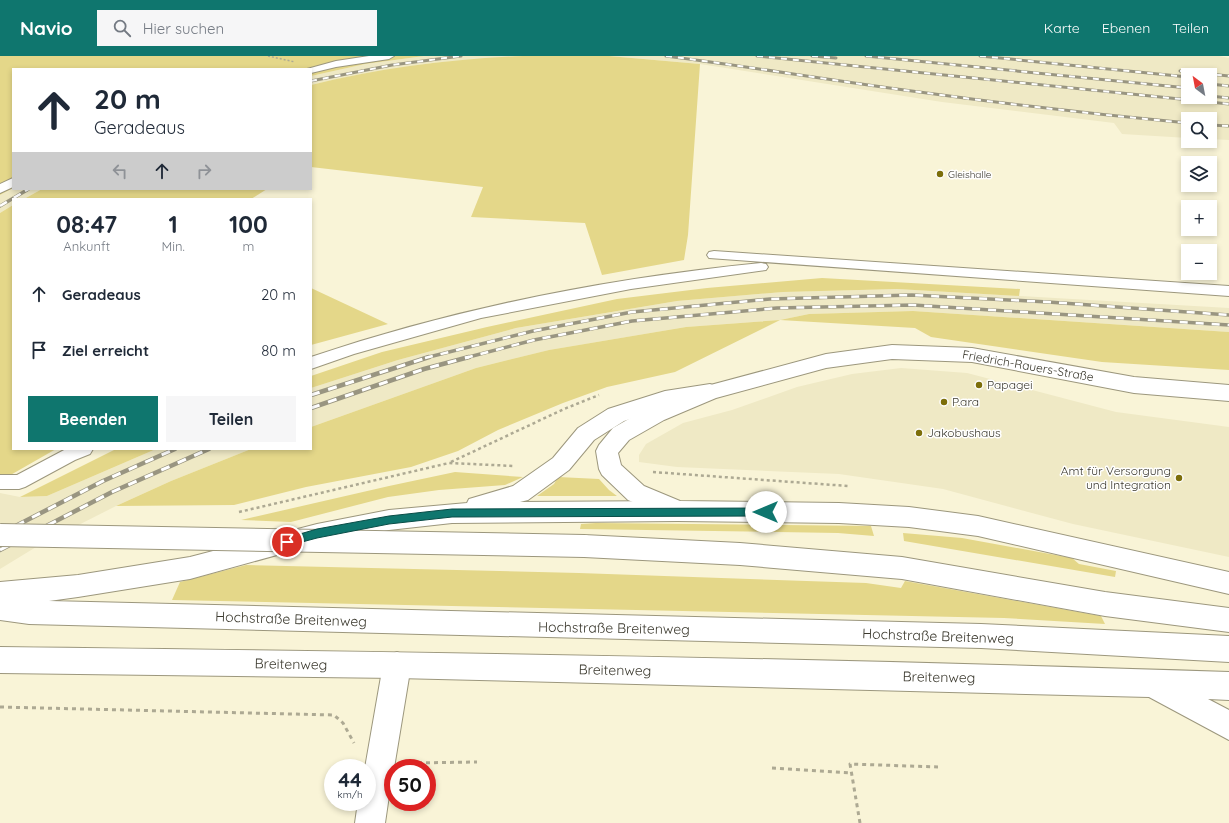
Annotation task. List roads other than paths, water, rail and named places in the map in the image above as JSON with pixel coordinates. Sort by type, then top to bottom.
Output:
[{"type":"main road","name":"Friedrich-Rauers-Straße","points":[[710,392],[826,361],[892,352],[972,355],[1134,385],[1229,393]]},
{"type":"main road","points":[[452,513],[520,493],[556,468],[586,434],[616,415],[665,399],[710,392]]},
{"type":"main road","points":[[678,511],[636,493],[610,469],[607,452],[621,434],[656,414],[710,392]]},
{"type":"main road","points":[[0,594],[78,586],[144,576],[212,563],[317,534],[389,520],[452,513],[678,511],[839,513],[909,517],[978,526],[1229,582]]},
{"type":"main road","points":[[0,535],[584,546],[740,554],[902,568],[1105,604],[1229,620]]},
{"type":"main road","name":"Hochstraße Breitenweg","points":[[0,608],[37,612],[981,636],[1229,649]]},
{"type":"main road","name":"Breitenweg","points":[[0,660],[397,665],[1066,680],[1229,686]]},
{"type":"main road","points":[[370,823],[397,665]]},
{"type":"main road","points":[[1153,684],[1229,726]]},
{"type":"lane","points":[[312,70],[336,64],[389,56]]},
{"type":"lane","points":[[0,189],[12,183]]},
{"type":"lane","points":[[714,255],[1229,291]]},
{"type":"lane","points":[[312,363],[349,350],[481,313],[630,284],[711,272],[811,262]]},
{"type":"lane","points":[[0,482],[19,482],[69,455],[82,450]]},
{"type":"railway","points":[[312,81],[392,65],[461,56]]},
{"type":"railway","points":[[666,56],[992,102],[1181,122]]},
{"type":"railway","points":[[757,56],[1229,104]]},
{"type":"railway","points":[[812,56],[836,58]]},
{"type":"railway","points":[[866,56],[1181,87]]},
{"type":"railway","points":[[980,56],[1181,76]]},
{"type":"railway","points":[[1180,71],[1229,76]]},
{"type":"railway","points":[[1217,85],[1229,86]]},
{"type":"railway","points":[[1217,97],[1229,98]]},
{"type":"railway","points":[[1217,125],[1229,126]]},
{"type":"railway","points":[[14,198],[27,190]]},
{"type":"railway","points":[[0,206],[12,199]]},
{"type":"railway","points":[[429,357],[533,331],[632,312],[770,299],[912,295],[1048,302],[1229,315]]},
{"type":"railway","points":[[465,358],[534,340],[632,321],[777,308],[913,305],[1229,325]]},
{"type":"railway","points":[[312,395],[429,357]]},
{"type":"railway","points":[[425,358],[429,357]]},
{"type":"railway","points":[[312,408],[424,369],[469,357]]},
{"type":"railway","points":[[0,534],[103,481],[173,450]]},
{"type":"railway","points":[[0,550],[112,492],[207,450]]},
{"type":"place","name":"Gleishalle","points":[[940,174]]},
{"type":"place","name":"Papagei","points":[[979,385]]},
{"type":"place","name":"P.ara","points":[[944,402]]},
{"type":"place","name":"Jakobushaus","points":[[919,433]]},
{"type":"place","name":"Amt für Versorgung und Integration","points":[[1179,478]]}]
